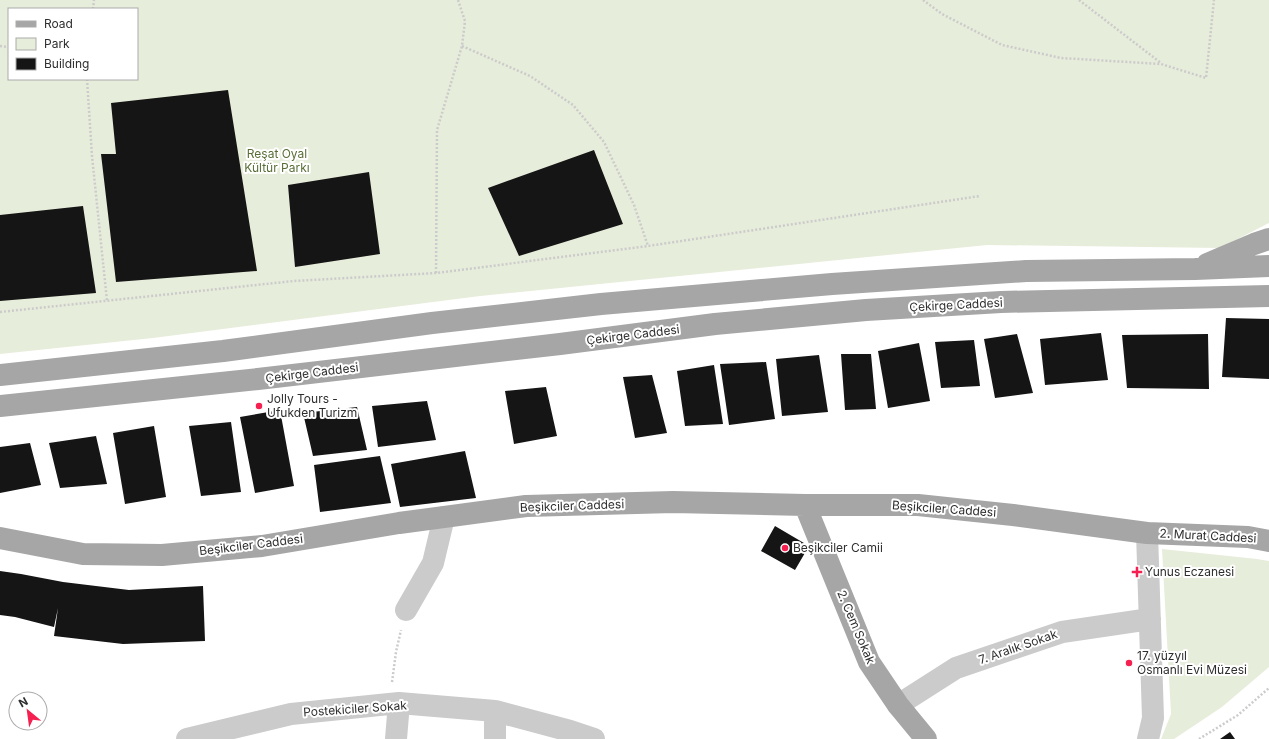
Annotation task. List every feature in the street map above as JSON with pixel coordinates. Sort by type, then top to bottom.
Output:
[{"type":"main road","points":[[1195,269],[1269,239]]},
{"type":"main road","points":[[0,375],[223,351],[432,323],[585,306],[802,286],[1026,271],[1195,269],[1269,266]]},
{"type":"main road","name":"Çekirge Caddesi","points":[[0,406],[258,379],[552,345],[715,324],[866,310],[1001,302],[1269,296]]},
{"type":"main road","name":"Beşikciler Caddesi","points":[[0,538],[83,554],[162,555],[262,546],[399,523],[526,506],[673,502],[805,505],[918,505],[1013,515],[1147,533]]},
{"type":"main road","name":"2. Cem Sokak","points":[[805,505],[869,662],[898,705],[926,739]]},
{"type":"main road","name":"2. Murat Caddesi","points":[[1147,533],[1248,537],[1269,541]]},
{"type":"street","points":[[406,610],[433,563],[444,517]]},
{"type":"street","points":[[1147,533],[1153,718],[1148,739]]},
{"type":"street","name":"7. Aralık Sokak","points":[[898,705],[956,668],[1062,632],[1150,619]]},
{"type":"street","points":[[394,704],[396,739]]},
{"type":"street","name":"Postekiciler Sokak","points":[[187,739],[290,714],[394,704],[495,711],[594,739]]},
{"type":"street","points":[[495,711],[495,739]]},
{"type":"path","points":[[436,273],[437,130],[462,46],[465,21],[458,0]]},
{"type":"path","points":[[923,0],[942,14],[1002,45],[1061,58],[1161,64],[1206,78],[1214,0]]},
{"type":"path","points":[[1079,0],[1161,64]]},
{"type":"path","points":[[462,46],[530,76],[573,105],[604,142],[634,205],[648,246]]},
{"type":"path","points":[[87,80],[92,156],[107,301]]},
{"type":"path","points":[[0,312],[294,281],[436,273],[648,246],[980,196]]},
{"type":"path","points":[[394,704],[396,652],[406,610]]},
{"type":"path","points":[[1199,739],[1238,715],[1269,688]]},
{"type":"green space","name":"Reşat Oyal Kültür Parkı","points":[[0,0],[1269,0],[1269,223],[1220,248],[987,245],[480,296],[153,338],[0,354]]},
{"type":"green space","points":[[1162,549],[1269,561],[1269,667],[1222,707],[1174,739],[1161,739],[1171,714]]},
{"type":"building","points":[[228,90],[257,271],[116,282],[101,154],[116,154],[111,103]]},
{"type":"building","points":[[594,150],[623,224],[519,256],[488,188]]},
{"type":"building","points":[[369,172],[380,254],[295,267],[288,185]]},
{"type":"building","points":[[83,206],[96,293],[0,301],[0,215]]},
{"type":"building","points":[[1226,318],[1269,319],[1269,379],[1222,377]]},
{"type":"building","points":[[1101,333],[1108,380],[1045,385],[1040,339]]},
{"type":"building","points":[[1017,334],[1033,393],[995,398],[984,339]]},
{"type":"building","points":[[1208,334],[1209,389],[1127,388],[1122,335]]},
{"type":"building","points":[[974,340],[980,386],[941,388],[935,342]]},
{"type":"building","points":[[919,343],[930,401],[888,408],[878,351]]},
{"type":"building","points":[[841,354],[871,354],[876,409],[845,410]]},
{"type":"building","points":[[819,355],[828,412],[782,416],[776,359]]},
{"type":"building","points":[[766,362],[775,419],[729,425],[720,364]]},
{"type":"building","points":[[714,365],[723,424],[685,426],[677,371]]},
{"type":"building","points":[[652,375],[667,433],[635,438],[623,377]]},
{"type":"building","points":[[546,387],[557,436],[514,444],[505,391]]},
{"type":"building","points":[[427,401],[436,440],[378,447],[372,406]]},
{"type":"building","points":[[357,407],[367,450],[313,456],[303,413]]},
{"type":"building","points":[[280,410],[294,486],[255,493],[240,417]]},
{"type":"building","points":[[231,422],[241,492],[201,496],[189,426]]},
{"type":"building","points":[[154,426],[166,497],[125,504],[113,433]]},
{"type":"building","points":[[96,436],[107,484],[60,488],[49,443]]},
{"type":"building","points":[[30,443],[41,485],[0,493],[0,447]]},
{"type":"building","points":[[465,451],[476,498],[400,507],[391,464]]},
{"type":"building","points":[[380,456],[391,503],[320,512],[314,465]]},
{"type":"building","name":"Beşikciler Camii","points":[[775,526],[809,546],[795,570],[761,551]]},
{"type":"building","points":[[0,571],[63,582],[129,590],[203,586],[205,641],[123,644],[54,636],[58,608],[54,627],[15,617],[0,615]]},
{"type":"building","points":[[1230,732],[1235,739],[1220,739]]},
{"type":"place","name":"Jolly Tours - Ufukden Turizm","points":[[259,406]]},
{"type":"place","name":"Beşikciler Camii","points":[[785,548]]},
{"type":"place","name":"Yunus Eczanesi","points":[[1137,572]]},
{"type":"place","name":"17. yüzyıl Osmanlı Evi Müzesi","points":[[1129,663]]}]
